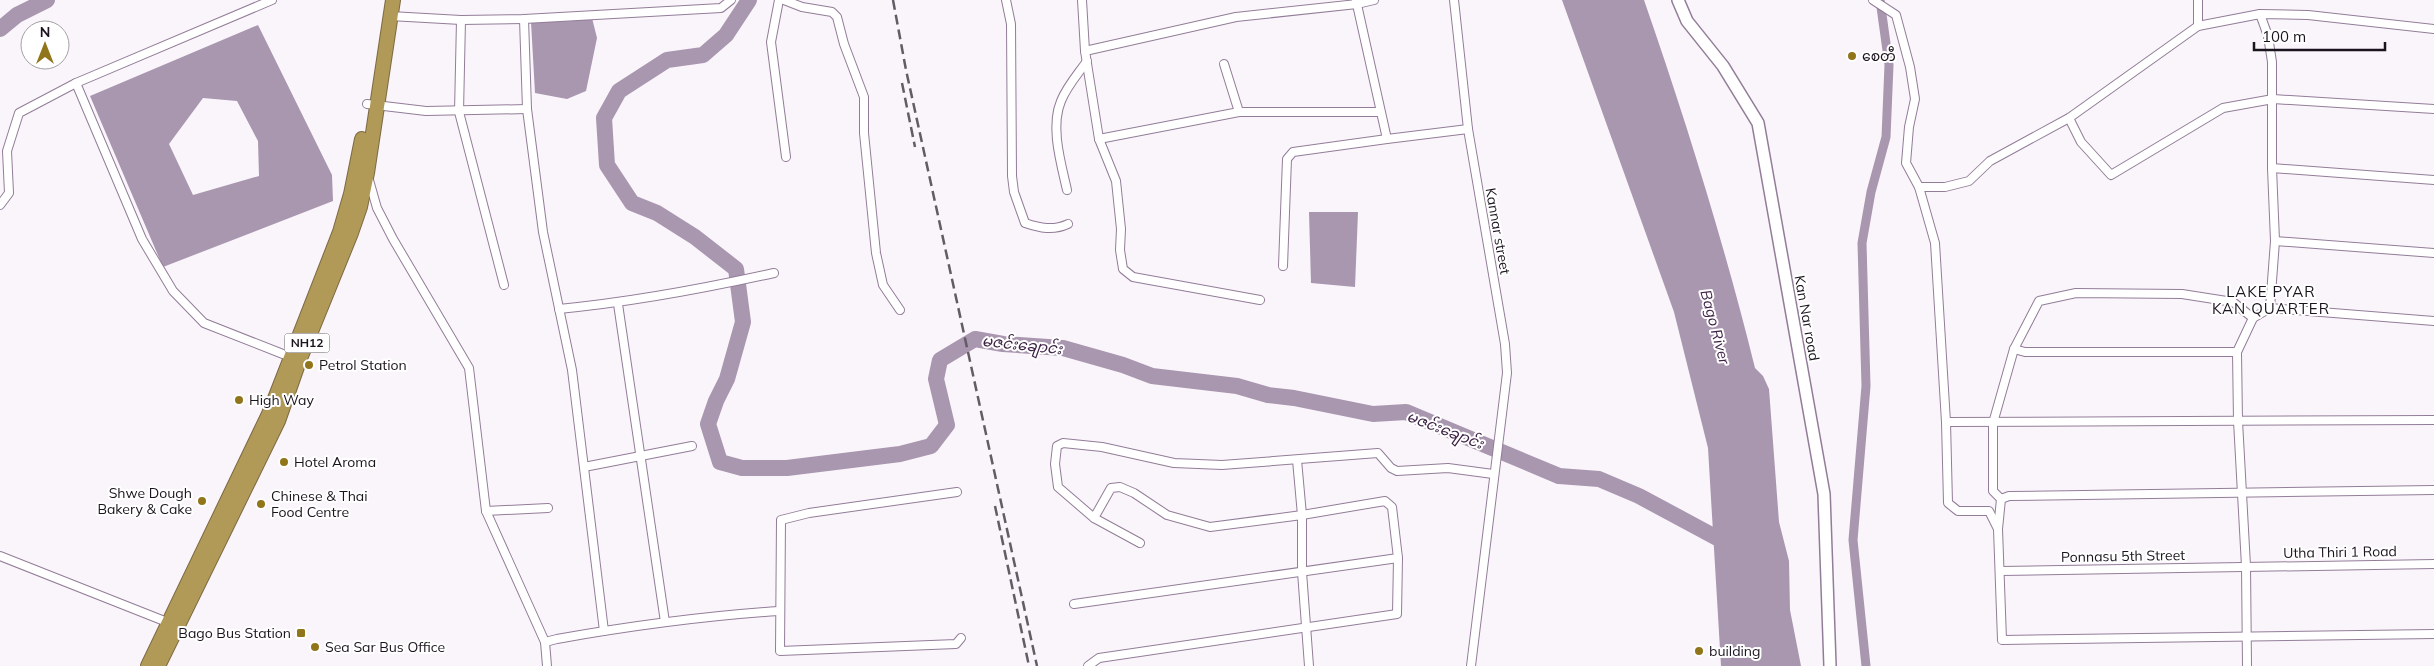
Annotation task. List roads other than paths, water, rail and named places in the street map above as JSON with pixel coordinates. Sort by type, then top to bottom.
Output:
[{"type":"highway","name":"NH12","points":[[295,359],[351,233],[360,207],[367,173],[383,0]]},
{"type":"highway","name":"NH12","points":[[148,666],[173,624],[278,421],[295,359],[352,194],[393,0]]},
{"type":"highway","name":"NH12","points":[[158,666],[173,624]]},
{"type":"street","points":[[0,205],[9,193],[7,151],[19,113],[76,83],[272,0]]},
{"type":"street","points":[[390,16],[461,20],[524,19],[721,8],[731,0]]},
{"type":"street","points":[[779,0],[772,42],[786,157]]},
{"type":"street","points":[[784,0],[802,7],[832,12],[837,17],[844,44],[864,97],[864,133],[876,254],[883,285],[900,310]]},
{"type":"street","points":[[1006,0],[1011,24],[1012,79],[1010,126],[1014,192],[1025,223],[1040,228],[1059,228],[1068,224]]},
{"type":"street","points":[[1082,0],[1085,51],[1099,139],[1116,181],[1123,269],[1133,277],[1260,300]]},
{"type":"street","points":[[1085,51],[1236,17],[1374,0]]},
{"type":"street","name":"Kannar street","points":[[1454,0],[1468,129],[1505,344],[1507,373],[1471,666]]},
{"type":"street","name":"Kan Nar road","points":[[1678,0],[1687,22],[1723,66],[1758,123],[1824,494],[1830,666]]},
{"type":"street","points":[[1873,0],[1896,15],[1910,67],[1915,99],[1909,127],[1906,163],[1919,187],[1935,243],[1946,422],[1948,504],[1958,511],[1989,511],[1998,528]]},
{"type":"street","points":[[2198,0],[2198,26]]},
{"type":"street","points":[[1356,2],[1387,139]]},
{"type":"street","points":[[1919,187],[1945,187],[1970,181],[1990,161],[2069,118],[2198,26],[2260,14],[2308,15],[2434,29]]},
{"type":"street","points":[[2260,14],[2268,36],[2272,62],[2272,168],[2275,241],[2270,308]]},
{"type":"street","points":[[524,19],[527,109],[543,232],[572,370],[604,631]]},
{"type":"street","points":[[461,20],[459,112],[504,285]]},
{"type":"street","points":[[1066,190],[1059,150],[1060,104],[1066,91],[1087,61]]},
{"type":"street","points":[[1224,64],[1239,112]]},
{"type":"street","points":[[76,83],[142,239],[173,291],[204,323],[295,359]]},
{"type":"street","points":[[2069,118],[2081,142],[2111,175],[2223,108],[2273,99],[2434,109]]},
{"type":"street","points":[[372,104],[426,111],[459,112],[527,109]]},
{"type":"street","points":[[1099,139],[1239,112],[1380,112]]},
{"type":"street","points":[[1283,266],[1286,158],[1293,152],[1468,129]]},
{"type":"street","points":[[2272,168],[2434,180]]},
{"type":"street","points":[[367,173],[377,208],[393,239],[469,368],[486,512],[545,642],[547,666]]},
{"type":"street","points":[[2275,241],[2434,253]]},
{"type":"street","points":[[559,309],[618,304],[698,291],[774,273]]},
{"type":"street","points":[[2001,499],[1993,491],[1993,423],[2014,349],[2039,301],[2076,294],[2182,294],[2234,302],[2253,318]]},
{"type":"street","points":[[618,304],[665,622]]},
{"type":"street","points":[[2247,666],[2246,566],[2236,352],[2253,318],[2270,308],[2434,322]]},
{"type":"street","points":[[2014,349],[2025,352],[2236,352]]},
{"type":"street","points":[[1946,422],[2434,420]]},
{"type":"street","points":[[1140,543],[1094,518],[1058,487],[1055,464],[1057,446],[1063,443],[1102,447],[1174,463],[1222,464],[1378,453],[1391,468],[1397,471],[1448,468],[1494,470]]},
{"type":"street","points":[[584,467],[692,446]]},
{"type":"street","points":[[1297,460],[1302,515],[1302,572],[1309,666]]},
{"type":"street","points":[[1088,666],[1099,658],[1397,614],[1398,558],[1392,507],[1385,502],[1210,527],[1167,515],[1134,493],[1120,487],[1111,488],[1094,518]]},
{"type":"street","points":[[2001,499],[2008,496],[2434,490]]},
{"type":"street","points":[[957,492],[809,512],[780,520],[780,651],[956,644],[961,638]]},
{"type":"street","points":[[2001,499],[1998,528],[2002,640],[2434,634]]},
{"type":"street","points":[[486,512],[548,508]]},
{"type":"street","points":[[0,556],[173,624]]},
{"type":"street","points":[[1074,604],[1398,558]]},
{"type":"street","name":"Utha Thiri 1 Road","points":[[2246,566],[2434,564]]},
{"type":"street","name":"Ponnasu 5th Street","points":[[2001,571],[2246,566]]},
{"type":"street","points":[[545,642],[604,631],[724,614],[779,611]]},
{"type":"water","name":"Bago River","points":[[1562,0],[1644,0],[1704,182],[1755,368],[1763,376],[1769,389],[1779,522],[1789,561],[1790,610],[1801,666],[1721,666],[1708,448],[1674,312]]},
{"type":"water","points":[[592,18],[597,38],[586,91],[567,99],[535,93],[531,22],[574,21]]},
{"type":"water","points":[[258,25],[332,175],[333,201],[163,267],[90,96]],"holes":[[[203,98],[237,101],[258,141],[259,176],[193,195],[169,144]]]},
{"type":"water","points":[[1309,212],[1358,212],[1355,287],[1311,283]]},
{"type":"waterway","name":"မဇင်းချောင်း","points":[[0,29],[17,15],[47,0]]},
{"type":"waterway","name":"မဇင်းချောင်း","points":[[749,0],[726,35],[703,55],[667,60],[619,91],[604,118],[607,165],[632,203],[657,213],[695,237],[736,269],[743,322],[727,379],[716,401],[708,424],[720,462],[742,468],[787,468],[900,454],[931,446],[947,425],[936,379],[940,360],[975,339],[1003,344],[1063,348],[1123,365],[1152,376],[1237,386],[1268,395],[1294,398],[1373,414],[1406,412],[1559,476],[1599,479],[1639,496],[1732,546]]},
{"type":"waterway","points":[[1866,666],[1853,540],[1866,386],[1862,243],[1871,192],[1886,137],[1889,65],[1880,0]]},
{"type":"railway","points":[[893,0],[906,70],[1037,666]]},
{"type":"railway","points":[[902,83],[915,147]]},
{"type":"railway","points":[[995,506],[1029,666]]},
{"type":"place","name":"စေတီ","points":[[1852,56]]},
{"type":"place","name":"Petrol Station","points":[[309,365]]},
{"type":"place","name":"High Way","points":[[239,400]]},
{"type":"place","name":"Hotel Aroma","points":[[284,462]]},
{"type":"place","name":"Shwe Dough Bakery & Cake","points":[[202,501]]},
{"type":"place","name":"Chinese & Thai Food Centre","points":[[261,504]]},
{"type":"place","name":"Bago Bus Station","points":[[301,633]]},
{"type":"place","name":"Sea Sar Bus Office","points":[[315,647]]},
{"type":"place","name":"building","points":[[1699,651]]},
{"type":"district","name":"LAKE PYAR KAN QUARTER","points":[[2271,300]]}]
